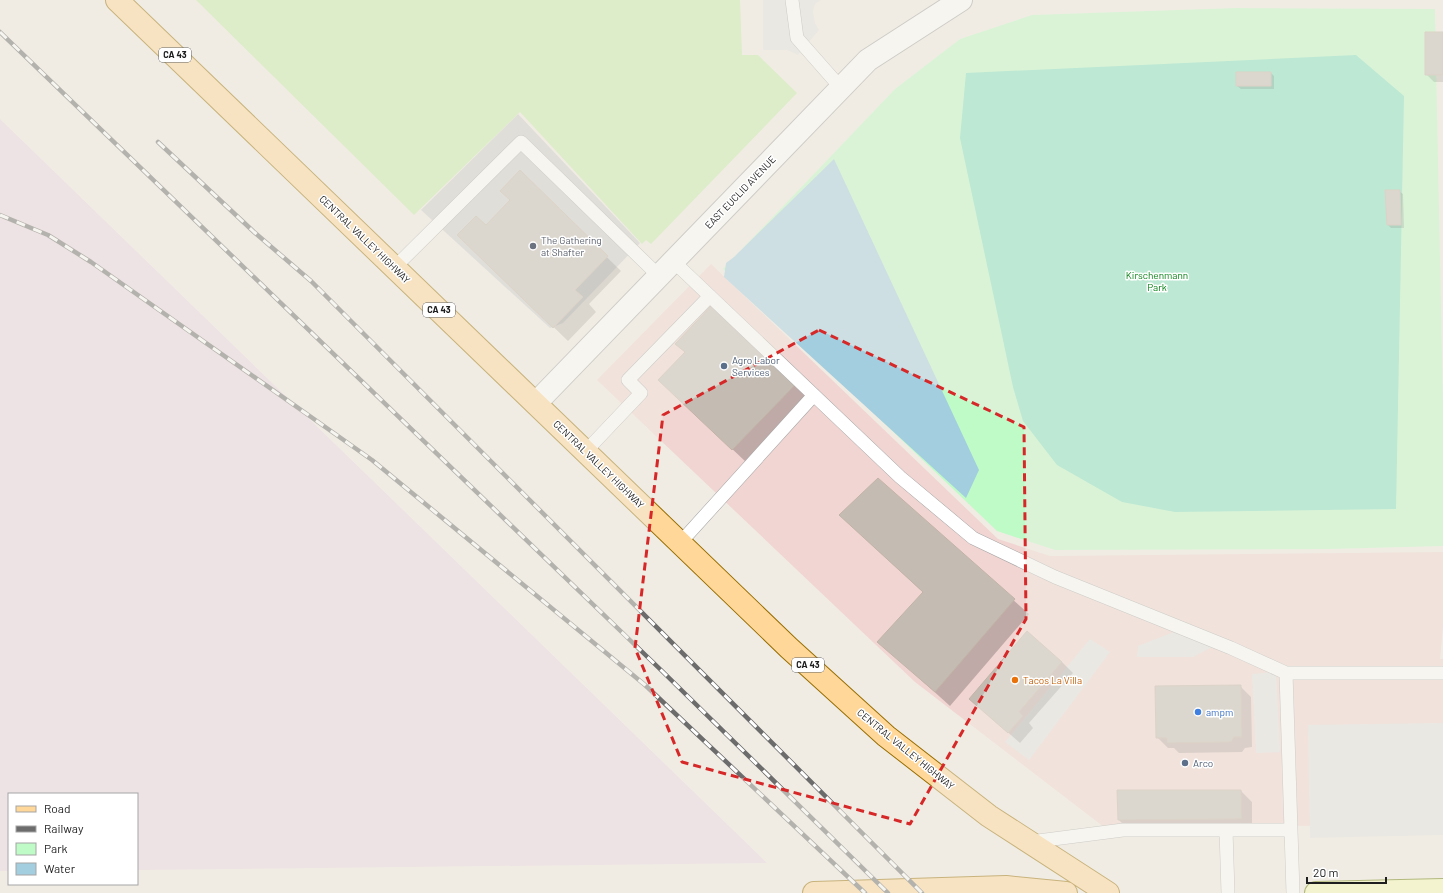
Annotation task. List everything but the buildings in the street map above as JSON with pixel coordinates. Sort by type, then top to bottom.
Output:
[{"type":"main road","name":"CENTRAL VALLEY HIGHWAY","points":[[118,0],[789,648],[886,736],[989,816],[1108,893]]},
{"type":"main road","points":[[814,893],[1006,887],[1066,893]]},
{"type":"main road","points":[[1316,893],[1443,890]]},
{"type":"street","name":"EAST EUCLID AVENUE","points":[[536,404],[868,60],[962,0]]},
{"type":"lane","points":[[792,0],[797,38],[841,88]]},
{"type":"lane","points":[[395,267],[521,142],[666,268],[710,296],[900,477],[973,538],[1056,577],[1286,673],[1443,673]]},
{"type":"lane","points":[[586,451],[641,393],[628,380],[710,296]]},
{"type":"lane","points":[[680,543],[814,395]]},
{"type":"lane","points":[[1286,673],[1293,893]]},
{"type":"lane","points":[[1030,842],[1123,830],[1291,830]]},
{"type":"lane","points":[[1226,830],[1228,893]]},
{"type":"highlighted area","points":[[819,330],[1024,427],[1026,619],[910,824],[682,762],[635,648],[663,415]]},
{"type":"shaded area","points":[[763,0],[821,0],[815,4],[813,12],[815,23],[819,30],[798,55],[787,50],[763,50]]},
{"type":"shaded area","name":"The Gathering at Shafter","points":[[518,114],[640,243],[563,323],[550,328],[421,210]]},
{"type":"shaded area","points":[[0,119],[767,863],[138,870],[138,793],[8,793],[8,871],[0,871]]},
{"type":"shaded area","points":[[711,264],[998,539],[1050,556],[1443,552],[1443,626],[1440,659],[1443,659],[1443,825],[1104,827],[915,682],[597,380]]},
{"type":"shaded area","points":[[1174,632],[1212,647],[1193,657],[1137,657],[1138,646]]},
{"type":"shaded area","points":[[1090,639],[1110,652],[1029,760],[1005,742]]},
{"type":"shaded area","points":[[1276,672],[1280,752],[1256,753],[1252,674]]},
{"type":"shaded area","points":[[1443,723],[1443,835],[1310,838],[1308,725]]},
{"type":"green space","points":[[196,0],[740,0],[742,55],[758,55],[797,93],[651,244],[646,240],[642,244],[520,112],[414,215]]},
{"type":"green space","name":"Kirschenmann Park","points":[[1236,8],[1435,9],[1443,402],[1443,546],[1330,549],[1055,550],[997,531],[723,269],[895,89],[960,39],[1032,15]]},
{"type":"green space","points":[[1356,55],[1404,96],[1396,509],[1175,512],[1122,502],[1057,465],[1023,421],[1013,387],[960,138],[966,73]]},
{"type":"water","points":[[834,159],[979,470],[966,498],[724,277],[726,263],[734,257]]},
{"type":"railway","points":[[0,32],[662,671],[888,893]]},
{"type":"railway","points":[[158,142],[254,232],[311,281],[922,893]]},
{"type":"railway","points":[[0,215],[48,235],[91,262],[372,460],[645,685],[865,893]]},
{"type":"place","name":"The Gathering at Shafter","points":[[533,246]]},
{"type":"place","name":"Agro Labor Services","points":[[724,366]]},
{"type":"place","name":"Tacos La Villa","points":[[1015,680]]},
{"type":"place","name":"ampm","points":[[1198,712]]},
{"type":"place","name":"Arco","points":[[1185,763]]}]
